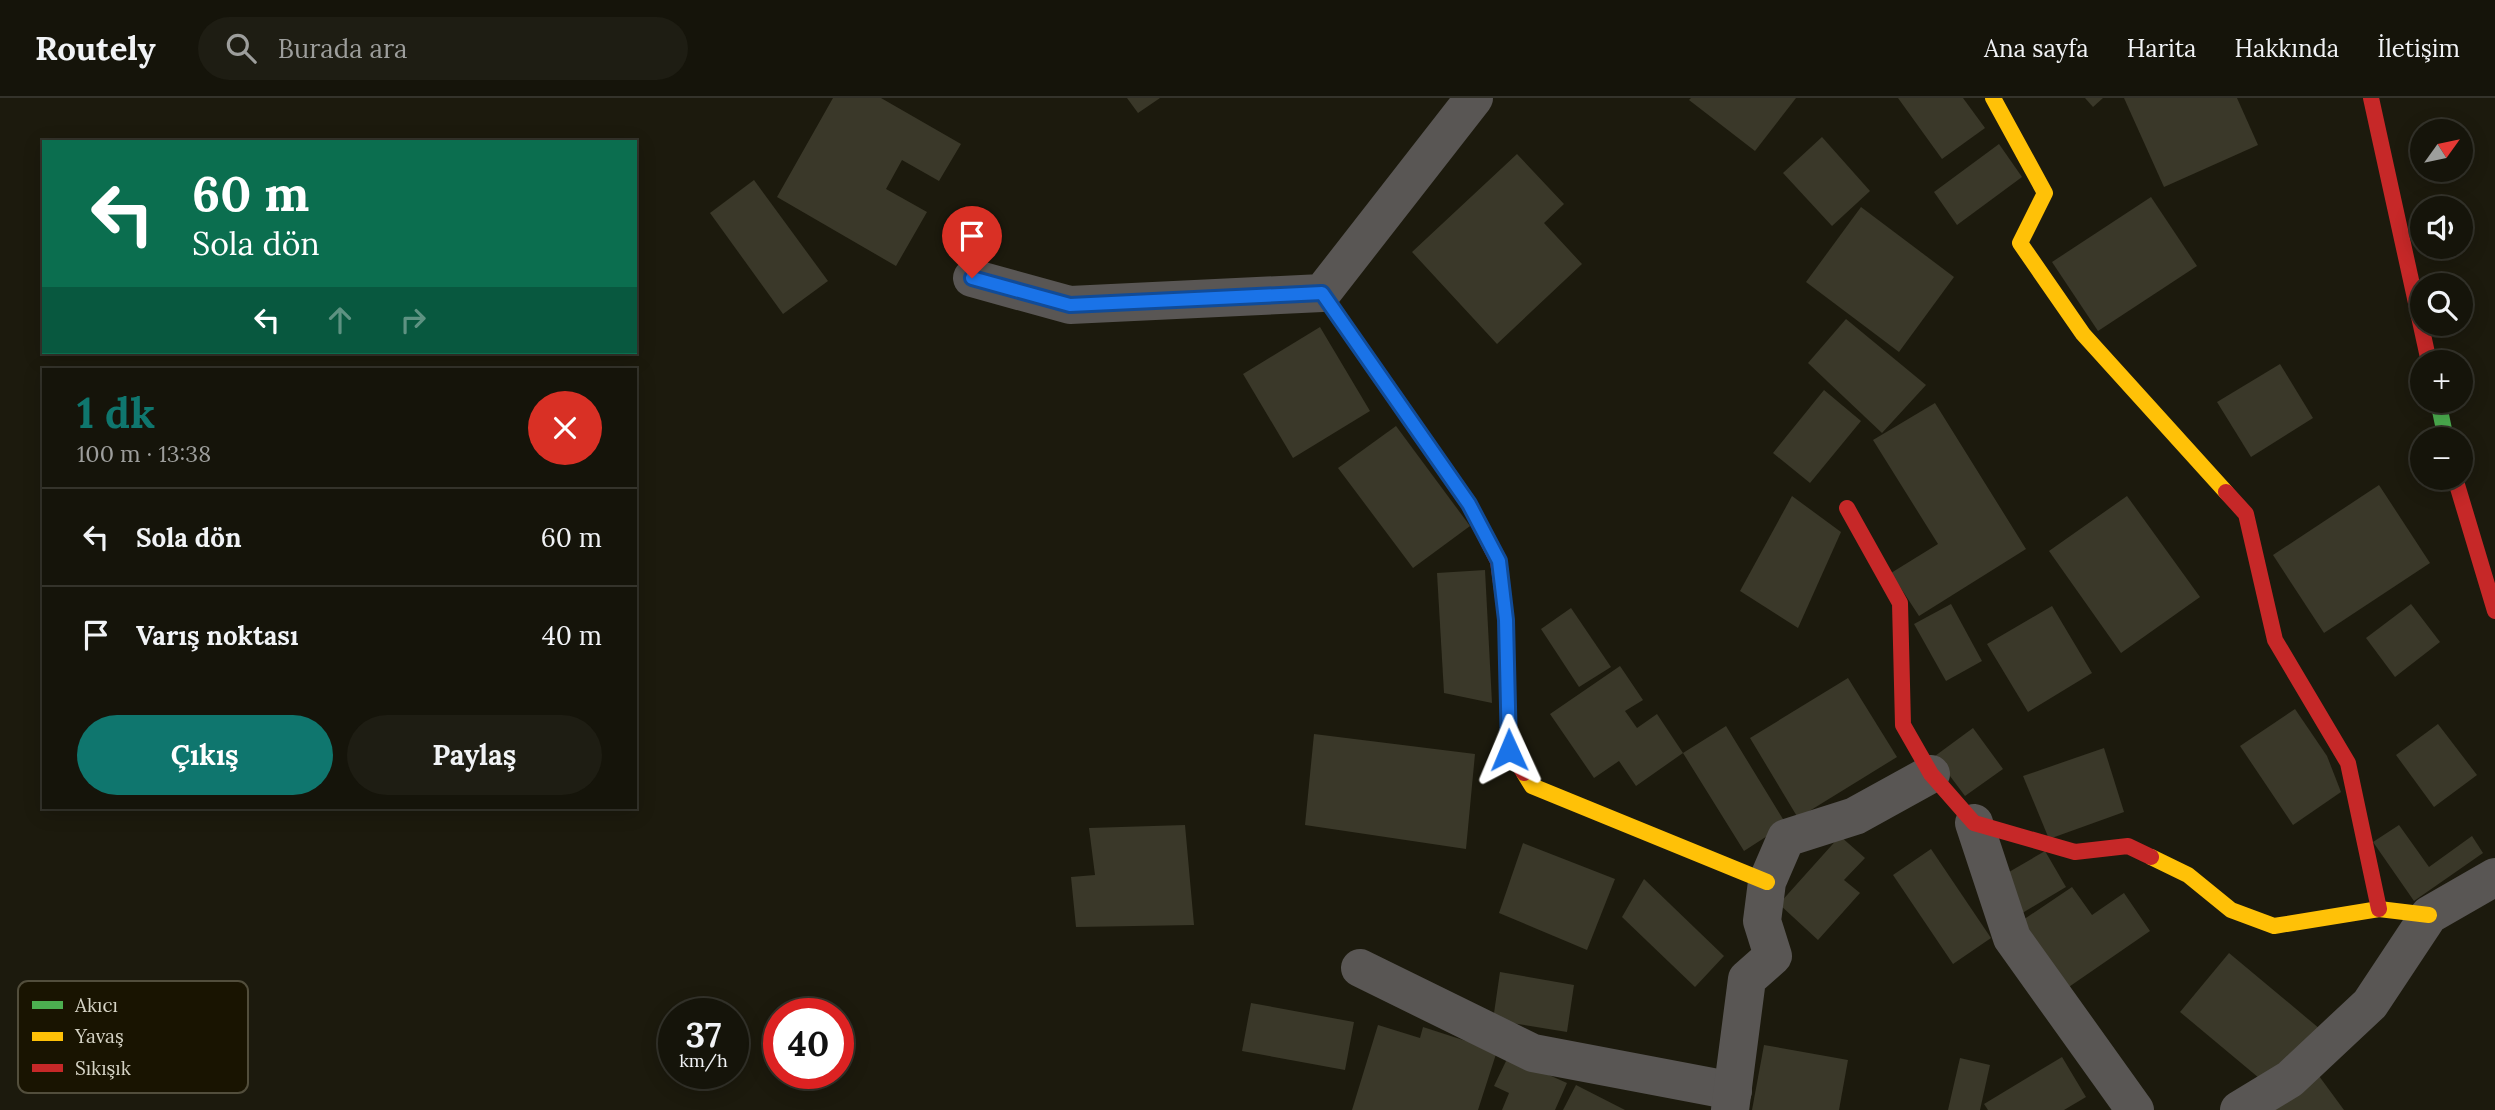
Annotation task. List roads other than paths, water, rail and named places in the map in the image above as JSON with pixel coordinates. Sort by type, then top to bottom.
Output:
[{"type":"street","points":[[972,278],[1070,305],[1322,293],[1474,98]]},
{"type":"street","points":[[1993,98],[2045,193],[2020,243],[2083,334],[2246,514],[2275,640],[2348,763],[2379,909]]},
{"type":"street","points":[[2371,98],[2426,350]]},
{"type":"street","points":[[1322,293],[1469,504],[1499,561],[1506,620],[1509,750],[1532,786],[1767,882]]},
{"type":"street","points":[[2459,490],[2495,611]]},
{"type":"street","points":[[1847,508],[1900,603],[1902,725],[1931,774],[1974,823],[2012,938],[2135,1110]]},
{"type":"street","points":[[1360,968],[1533,1053],[1731,1101],[1747,979],[1773,956],[1762,921],[1767,882],[1786,838],[1855,816],[1931,774]]},
{"type":"street","points":[[1974,823],[2075,852],[2128,846],[2188,876],[2231,909],[2274,926],[2379,909],[2429,915]]},
{"type":"street","points":[[2239,1110],[2290,1079],[2370,1004],[2429,915],[2495,877]]}]
